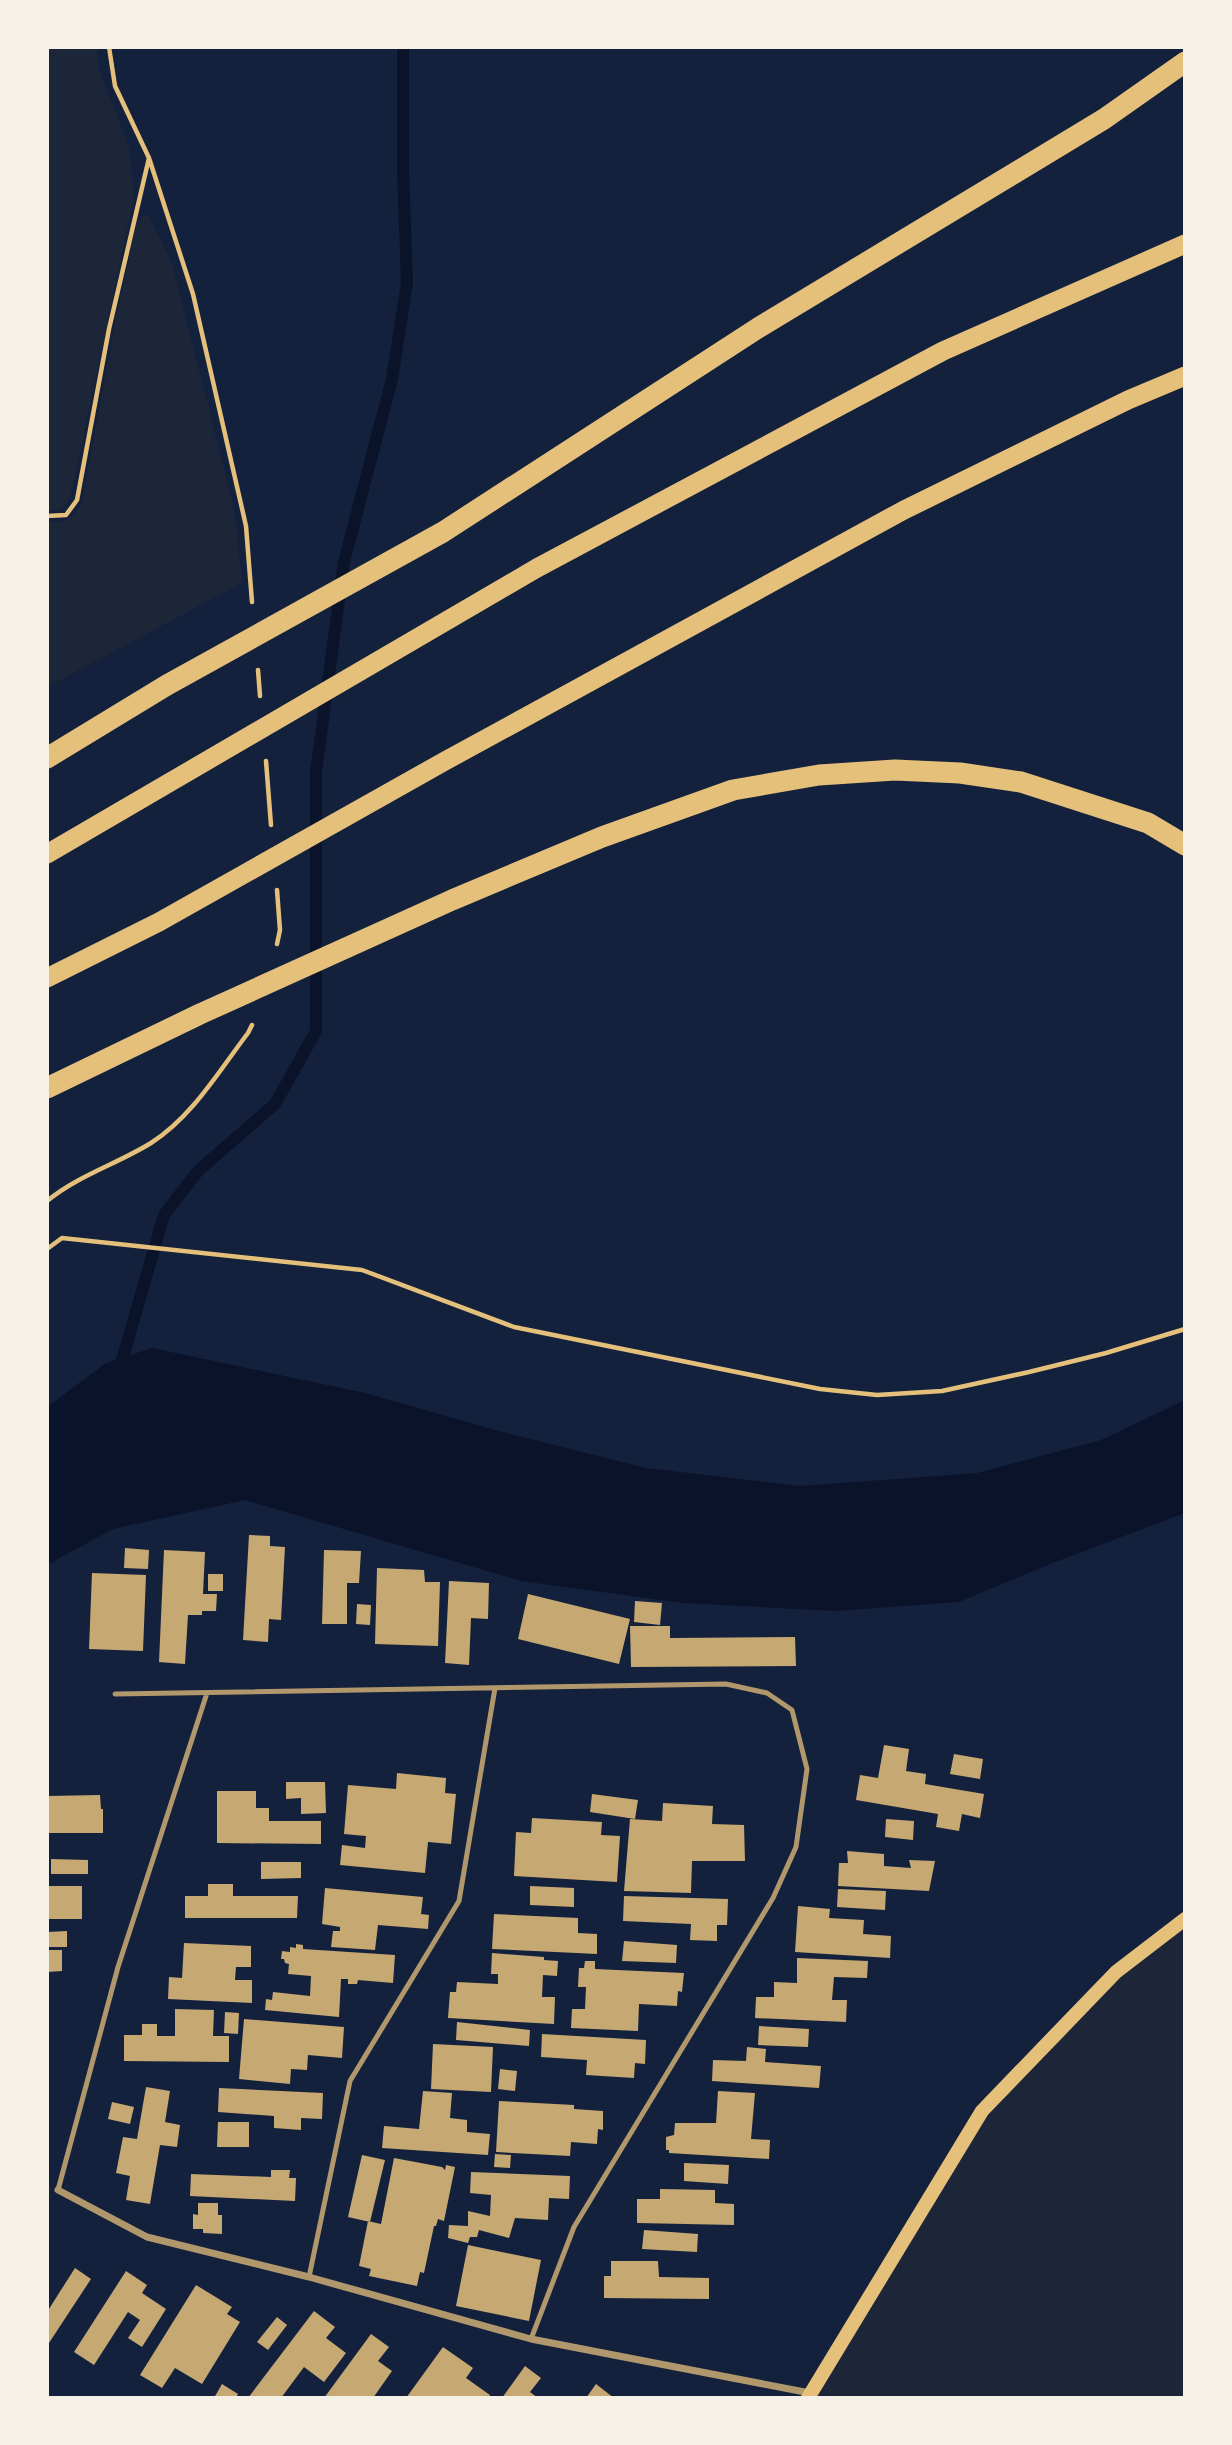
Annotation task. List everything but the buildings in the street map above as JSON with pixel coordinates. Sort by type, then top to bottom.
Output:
[{"type":"highway","points":[[47,758],[167,685],[443,533],[758,328],[1104,120],[1185,61]]},
{"type":"highway","points":[[47,854],[537,568],[943,351],[1185,244]]},
{"type":"highway","points":[[47,978],[159,922],[445,761],[904,510],[1128,400],[1185,376]]},
{"type":"highway","points":[[47,1088],[200,1014],[452,900],[602,838],[733,790],[819,775],[895,770],[960,773],[1021,782],[1147,824],[1185,845]]},
{"type":"main road","points":[[810,2395],[982,2111],[1116,1972],[1185,1919]]},
{"type":"street","points":[[58,2190],[147,2237],[309,2277],[531,2339],[810,2395]]},
{"type":"lane","points":[[115,1694],[726,1684],[767,1693],[792,1710],[807,1769],[796,1847],[773,1898],[574,2227],[531,2339]]},
{"type":"lane","points":[[309,2277],[350,2081],[459,1901],[495,1688]]},
{"type":"lane","points":[[58,2190],[118,1966],[207,1693]]},
{"type":"path","points":[[47,516],[66,515],[77,499],[109,328],[149,158]]},
{"type":"path","points":[[47,1249],[62,1238],[362,1270],[514,1327],[820,1389],[877,1395],[942,1391],[1029,1373],[1185,1329]]},
{"type":"shaded area","points":[[47,47],[97,47],[99,70],[129,146],[134,197],[72,492],[63,508],[53,511],[47,511]]},
{"type":"shaded area","points":[[142,215],[149,216],[172,263],[235,513],[242,583],[47,687],[47,522],[68,519],[82,502],[116,318],[137,221]]},
{"type":"shaded area","points":[[152,1348],[365,1393],[495,1430],[646,1468],[800,1486],[977,1473],[1101,1440],[1185,1400],[1185,1513],[959,1602],[835,1611],[683,1603],[521,1581],[245,1500],[113,1529],[47,1565],[47,1407],[106,1363]]},
{"type":"shaded area","points":[[1185,1919],[1183,2398],[808,2398],[982,2111],[1116,1972]]},
{"type":"waterway","points":[[118,1374],[164,1215],[198,1171],[275,1104],[316,1031],[316,772],[344,562],[392,379],[407,283],[403,171],[403,47]]}]
